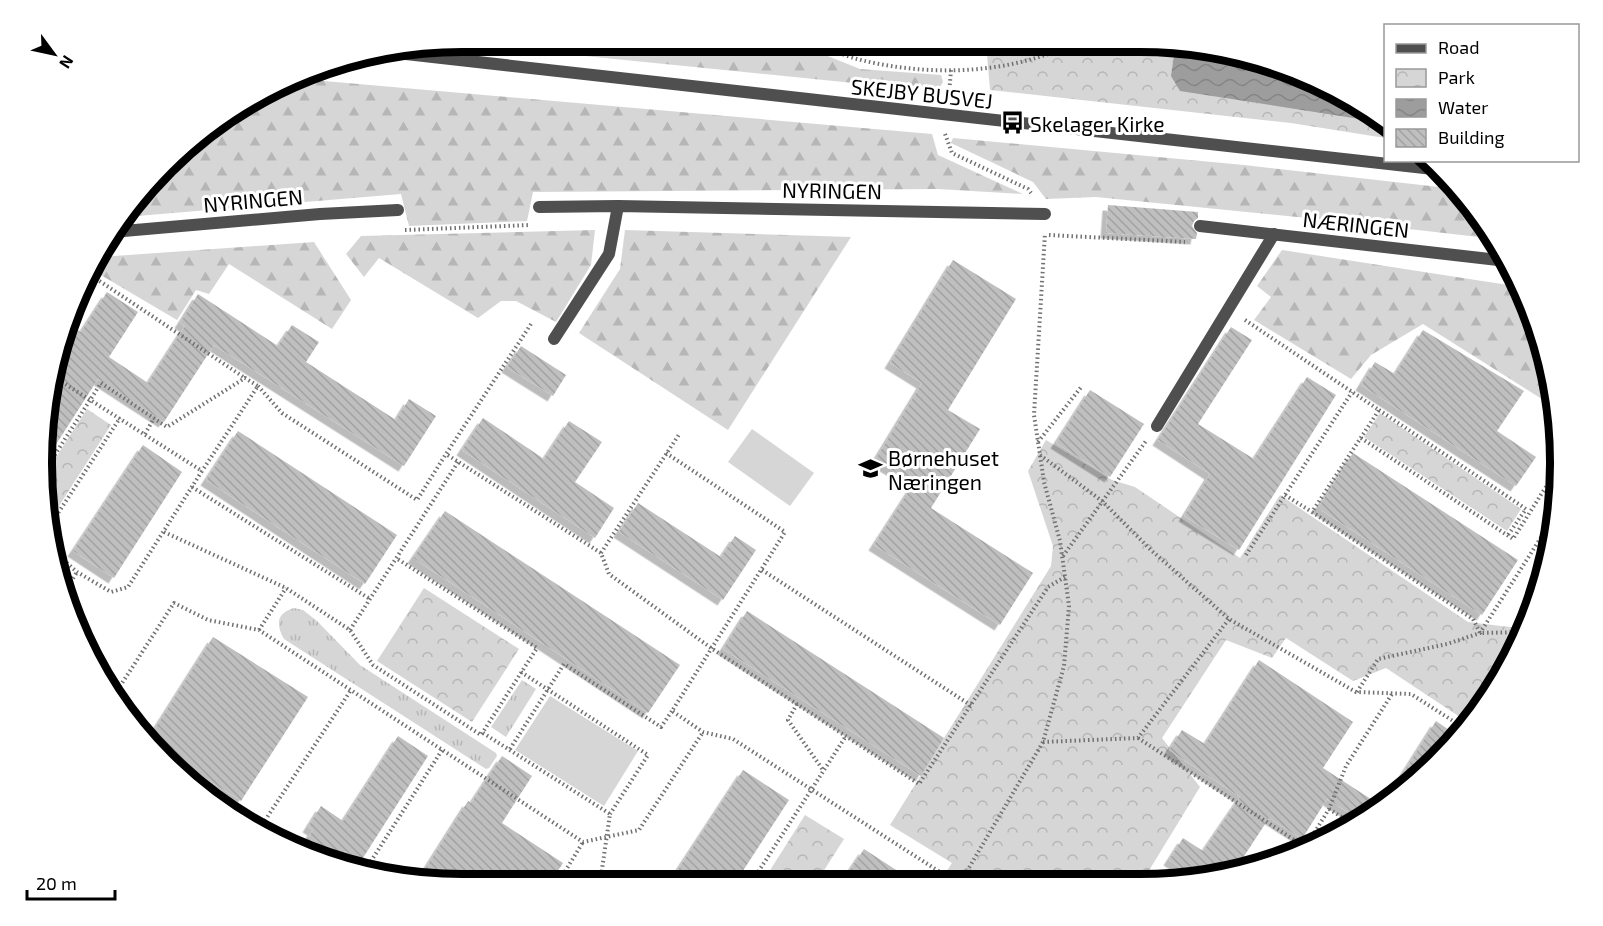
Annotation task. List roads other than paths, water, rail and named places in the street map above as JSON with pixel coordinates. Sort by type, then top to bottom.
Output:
[{"type":"street","name":"SKEJBY BUSVEJ","points":[[416,55],[1425,168]]},
{"type":"street","name":"NYRINGEN","points":[[539,207],[618,206],[1045,214]]},
{"type":"street","points":[[554,339],[609,254],[618,206]]},
{"type":"street","name":"NYRINGEN","points":[[125,231],[320,214],[398,210]]},
{"type":"street","name":"NÆRINGEN","points":[[1200,226],[1497,260]]},
{"type":"street","points":[[1157,426],[1275,234]]},
{"type":"water","points":[[1177,54],[1220,60],[1272,74],[1322,95],[1365,120],[1180,91],[1171,76],[1174,56]]},
{"type":"place","name":"Skelager Kirke","points":[[1012,123]]},
{"type":"place","name":"Børnehuset Næringen","points":[[870,469]]}]
